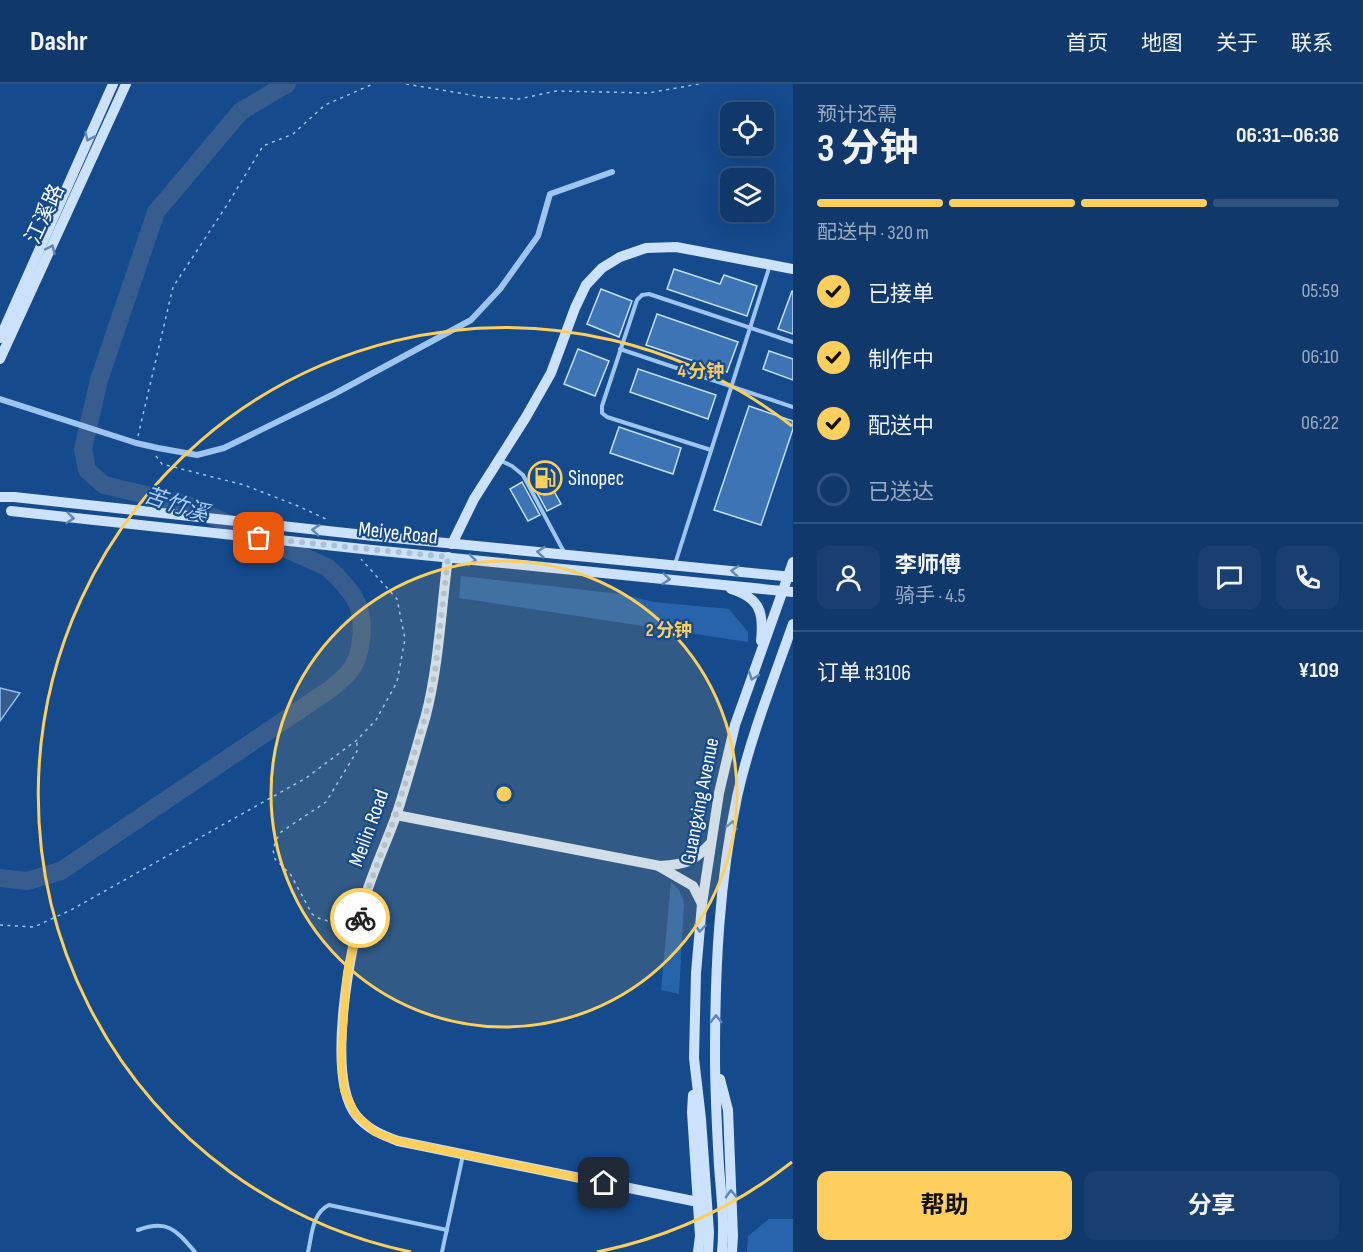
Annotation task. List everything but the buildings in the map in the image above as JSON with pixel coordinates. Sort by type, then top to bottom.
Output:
[{"type":"main road","name":"江溪路","points":[[0,338],[113,84]]},
{"type":"main road","name":"江溪路","points":[[0,359],[126,84]]},
{"type":"main road","points":[[452,544],[474,499],[551,373],[586,285],[602,268],[621,257],[646,248],[676,247],[793,269]]},
{"type":"main road","name":"Meiye Road","points":[[0,496],[790,577]]},
{"type":"main road","name":"Meiye Road","points":[[6,511],[788,592]]},
{"type":"main road","name":"Meilin Road","points":[[448,557],[435,672],[426,714],[396,814],[365,897],[347,973],[341,1060],[344,1090],[355,1114],[375,1132],[398,1141],[698,1202]]},
{"type":"main road","name":"Guangxing Avenue","points":[[698,1252],[700,1236],[692,1112],[696,973],[702,904],[719,793],[735,725],[760,657],[788,592],[793,562]]},
{"type":"main road","points":[[711,583],[735,590],[759,607],[762,623],[760,657]]},
{"type":"main road","name":"Guangxing Avenue","points":[[722,1252],[724,1233],[716,1120],[715,1057],[716,975],[721,904],[728,846],[738,795],[756,731],[793,624]]},
{"type":"main road","points":[[760,657],[767,653],[772,654],[777,660],[778,668]]},
{"type":"main road","points":[[396,814],[660,866],[690,862],[711,843]]},
{"type":"main road","points":[[660,866],[693,886],[702,904]]},
{"type":"main road","name":"Guangxing Avenue","points":[[715,1057],[728,1110],[732,1252]]},
{"type":"main road","name":"Guangxing Avenue","points":[[694,1058],[710,1232],[708,1252]]},
{"type":"street","points":[[0,399],[158,448],[197,455],[224,448],[334,394],[471,320],[500,289],[538,236],[550,194],[612,172]]},
{"type":"lane","points":[[674,565],[770,264]]},
{"type":"lane","points":[[711,450],[607,417],[602,412],[620,350],[638,300],[642,295],[649,294],[793,342]]},
{"type":"lane","points":[[620,350],[793,406]]},
{"type":"lane","points":[[499,460],[512,466],[523,475],[566,555]]},
{"type":"lane","points":[[442,1252],[463,1154]]},
{"type":"lane","points":[[308,1252],[316,1217],[322,1208],[329,1205],[447,1230]]},
{"type":"lane","points":[[138,1230],[160,1225],[169,1228],[178,1233],[195,1252]]},
{"type":"path","points":[[136,443],[173,287],[227,205],[262,146],[293,134],[326,105],[373,84]]},
{"type":"path","points":[[406,84],[482,97],[519,99],[556,91],[648,93],[699,84]]},
{"type":"path","points":[[158,448],[156,457],[162,464],[244,485],[325,518],[331,526]]},
{"type":"path","points":[[0,925],[34,927],[71,910],[306,778],[357,741],[376,720],[397,682],[405,639],[397,599],[359,557]]},
{"type":"path","points":[[354,941],[328,921],[312,914],[291,875],[275,859],[273,850],[281,832],[326,802],[357,751],[357,741]]},
{"type":"shaded area","points":[[461,576],[621,594],[654,602],[729,609],[748,632],[748,642],[459,598]]},
{"type":"shaded area","points":[[0,688],[20,693],[0,721]]},
{"type":"shaded area","points":[[671,882],[679,890],[684,902],[679,994],[661,990]]},
{"type":"shaded area","points":[[769,1219],[793,1219],[793,1252],[747,1252],[748,1236]]},
{"type":"waterway","name":"苦竹溪","points":[[0,878],[27,881],[61,871],[332,688],[349,672],[357,657],[361,637],[361,616],[349,590],[327,567],[184,504],[104,485],[87,470],[83,449],[99,380],[156,212],[241,111],[287,84]]},
{"type":"way so far","points":[[259,538],[448,557],[435,672],[426,714],[396,814],[365,897],[360,918]]},
{"type":"place","name":"Sinopec","points":[[545,478]]},
{"type":"route","points":[[360,918],[347,973],[341,1060],[344,1090],[355,1114],[375,1132],[398,1141],[604,1183]]}]
